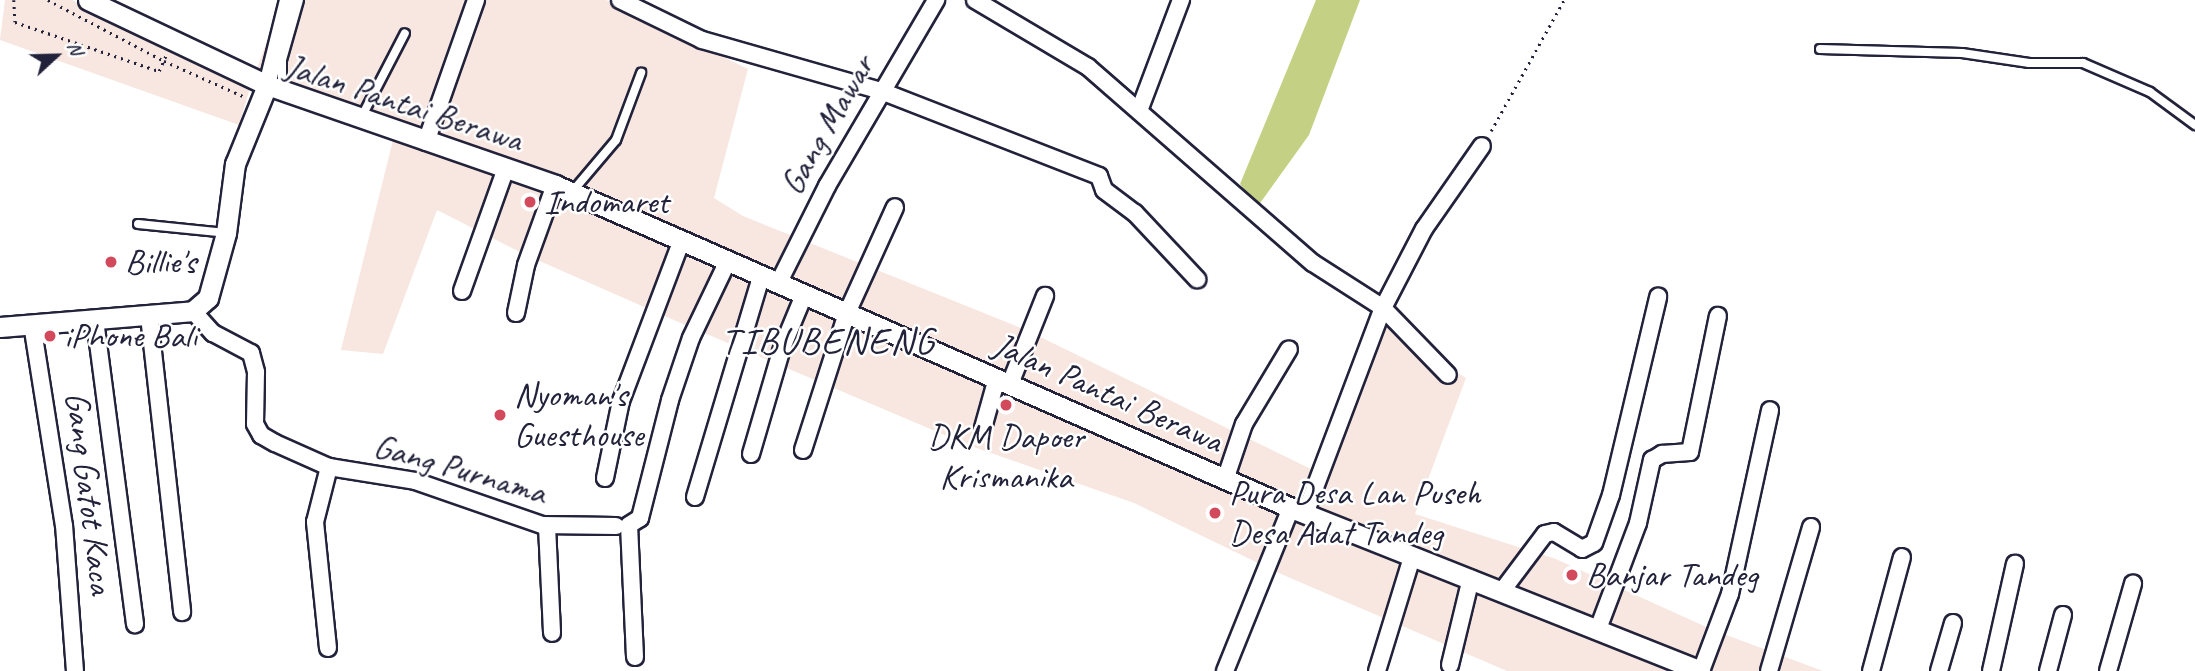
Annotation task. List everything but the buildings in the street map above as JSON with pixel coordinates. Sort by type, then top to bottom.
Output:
[{"type":"street","points":[[88,0],[114,7],[167,52],[269,93],[288,0]]},
{"type":"street","points":[[426,142],[476,0]]},
{"type":"street","points":[[620,0],[648,6],[744,55],[881,90],[1099,176],[1104,190],[1135,213],[1196,279]]},
{"type":"street","name":"Gang Mawar","points":[[695,497],[769,280],[936,0]]},
{"type":"street","points":[[975,0],[1088,67],[1313,263],[1383,308],[1448,375]]},
{"type":"street","points":[[1139,111],[1181,0]]},
{"type":"street","name":"Jalan Pantai Berawa","points":[[193,311],[213,289],[226,233],[235,164],[269,93],[360,119],[563,189],[1298,511],[1598,628],[1700,671]]},
{"type":"street","points":[[1225,671],[1298,511],[1383,308],[1424,229],[1482,146]]},
{"type":"street","points":[[462,291],[506,168]]},
{"type":"street","points":[[516,313],[526,265],[563,189]]},
{"type":"street","points":[[803,450],[847,313],[895,207]]},
{"type":"street","points":[[604,478],[621,401],[681,242]]},
{"type":"street","points":[[635,657],[629,525],[640,519],[670,400],[691,338],[727,263]]},
{"type":"street","points":[[751,454],[782,348],[804,295]]},
{"type":"street","points":[[983,428],[1045,296]]},
{"type":"street","points":[[1502,591],[1545,534],[1554,532],[1582,549],[1594,543],[1611,495],[1658,297]]},
{"type":"street","points":[[0,327],[193,311]]},
{"type":"street","name":"Gang Purnama","points":[[193,311],[213,332],[251,353],[255,424],[261,435],[329,467],[415,481],[547,526],[616,526]]},
{"type":"street","points":[[149,316],[182,612]]},
{"type":"street","points":[[1598,628],[1638,523],[1652,460],[1662,454],[1690,452],[1718,316]]},
{"type":"street","points":[[95,320],[135,624]]},
{"type":"street","name":"Gang Gatot Kaca","points":[[32,324],[63,512],[75,671]]},
{"type":"street","points":[[1225,480],[1244,424],[1289,349]]},
{"type":"street","points":[[1700,671],[1730,594],[1770,410]]},
{"type":"street","name":"Gang Purnama","points":[[328,648],[315,522],[329,467]]},
{"type":"street","points":[[547,526],[552,633]]},
{"type":"street","points":[[1769,671],[1811,527]]},
{"type":"street","points":[[1377,671],[1412,557]]},
{"type":"street","points":[[1871,671],[1902,557]]},
{"type":"street","points":[[1991,671],[2015,564]]},
{"type":"street","points":[[1450,665],[1471,578]]},
{"type":"street","points":[[2108,671],[2133,584]]},
{"type":"street","points":[[2048,671],[2063,615]]},
{"type":"street","points":[[1939,671],[1953,623]]},
{"type":"lane","points":[[269,93],[282,60],[299,0]]},
{"type":"lane","points":[[360,119],[405,33]]},
{"type":"lane","points":[[1820,49],[1962,53],[2029,63],[2083,63],[2150,92],[2195,125]]},
{"type":"lane","points":[[563,189],[601,162],[616,139],[641,73]]},
{"type":"lane","points":[[138,224],[226,233]]},
{"type":"path","points":[[15,0],[15,22],[159,71],[167,52]]},
{"type":"path","points":[[48,0],[269,93]]},
{"type":"path","points":[[1482,146],[1564,0]]},
{"type":"shaded area","points":[[5,0],[72,0],[250,87],[282,0],[606,0],[748,69],[714,198],[743,216],[1026,330],[1315,471],[1377,314],[1425,354],[1466,378],[1415,514],[1556,559],[1713,630],[1823,671],[1507,671],[1281,574],[1134,503],[968,445],[676,321],[526,255],[437,210],[383,354],[341,350],[393,140],[250,88],[239,125],[0,40]]},
{"type":"green space","points":[[1316,0],[1360,0],[1309,135],[1258,206],[1240,184]]},
{"type":"place","name":"Indomaret","points":[[530,202]]},
{"type":"place","name":"Billie's","points":[[111,262]]},
{"type":"place","name":"iPhone Bali","points":[[50,336]]},
{"type":"place","name":"DKM Dapoer Krismanika","points":[[1006,405]]},
{"type":"place","name":"Nyoman's Guesthouse","points":[[500,415]]},
{"type":"place","name":"Pura Desa Lan Puseh Desa Adat Tandeg","points":[[1215,513]]},
{"type":"place","name":"Banjar Tandeg","points":[[1572,575]]},
{"type":"district","name":"TIBUBENENG","points":[[828,341]]}]
